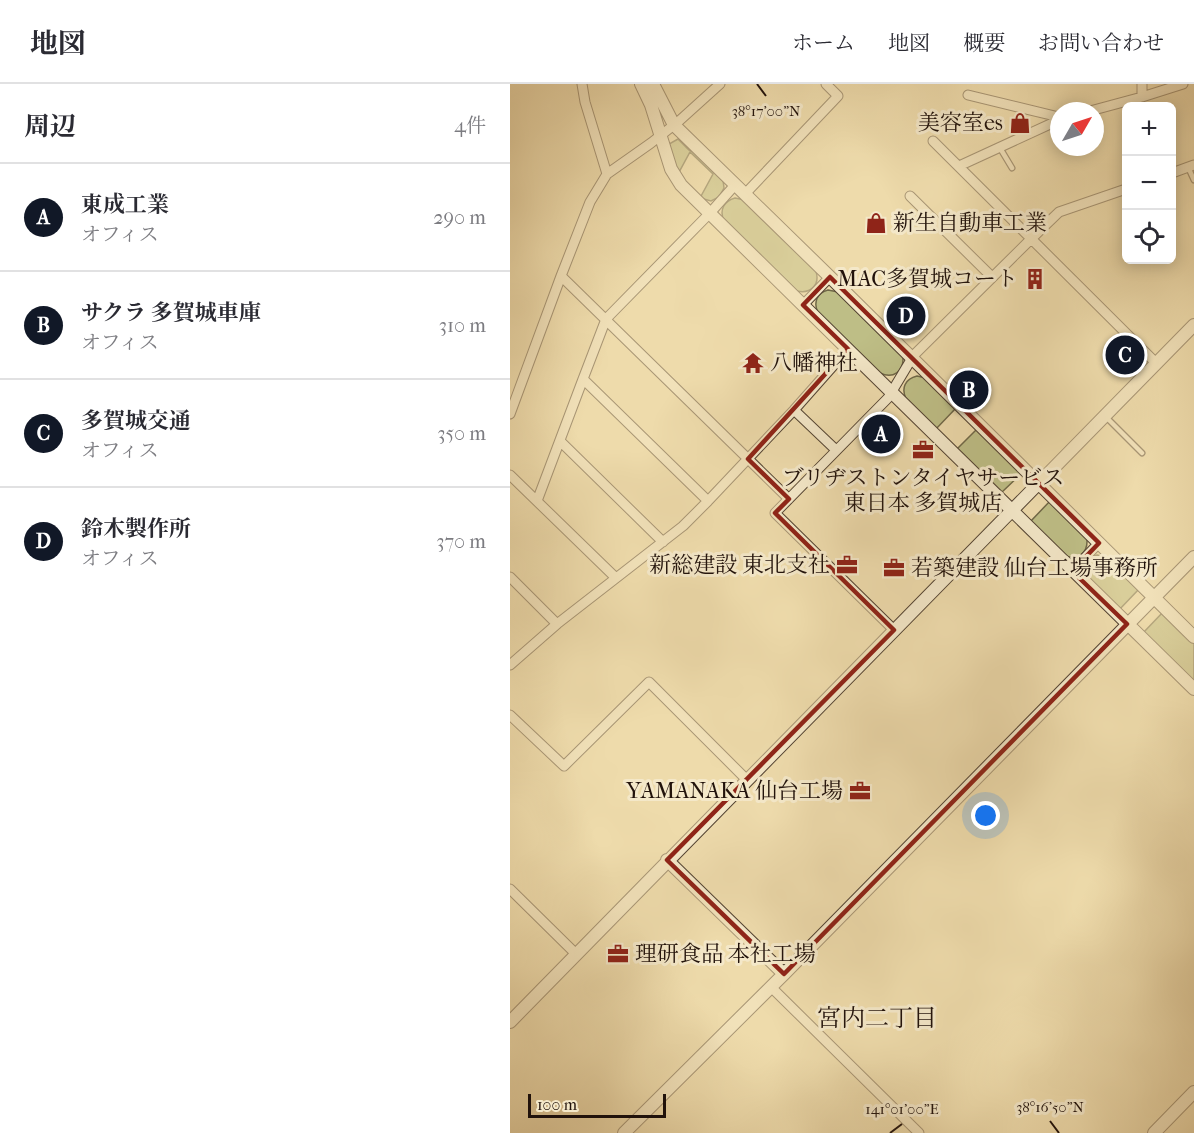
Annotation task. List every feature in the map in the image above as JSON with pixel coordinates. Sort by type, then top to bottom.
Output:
[{"type":"street","points":[[582,84],[585,102],[607,174]]},
{"type":"street","points":[[641,84],[651,105],[671,169],[681,184],[1194,689]]},
{"type":"street","points":[[653,84],[674,125],[1194,637]]},
{"type":"street","points":[[745,194],[838,96],[826,84]]},
{"type":"street","points":[[1142,84],[1142,97]]},
{"type":"street","points":[[1104,107],[1183,84]]},
{"type":"street","points":[[510,414],[590,202],[607,174],[674,125],[716,85]]},
{"type":"street","points":[[968,95],[1050,116]]},
{"type":"street","points":[[959,166],[1050,123]]},
{"type":"street","points":[[933,141],[1156,363]]},
{"type":"street","points":[[1176,172],[1191,166]]},
{"type":"street","points":[[537,501],[606,319],[735,185]]},
{"type":"street","points":[[894,630],[775,513],[892,392],[912,358],[1059,212],[1122,190]]},
{"type":"street","points":[[910,196],[992,277]]},
{"type":"street","points":[[561,276],[789,499]]},
{"type":"street","points":[[803,305],[830,278]]},
{"type":"street","points":[[510,1022],[1194,325]]},
{"type":"street","points":[[510,665],[557,624],[683,526],[794,410],[848,349]]},
{"type":"street","points":[[583,378],[708,501]]},
{"type":"street","points":[[794,410],[836,450]]},
{"type":"street","points":[[560,441],[663,542]]},
{"type":"street","points":[[510,475],[616,578]]},
{"type":"street","points":[[1072,571],[1099,543]]},
{"type":"street","points":[[624,1133],[784,974],[1194,556]]},
{"type":"street","points":[[510,577],[557,624]]},
{"type":"street","points":[[510,715],[564,766],[649,682],[747,780]]},
{"type":"street","points":[[668,861],[784,974]]},
{"type":"street","points":[[510,889],[576,954]]},
{"type":"street","points":[[771,987],[919,1133]]},
{"type":"street","points":[[1154,1133],[1194,1092]]},
{"type":"lane","points":[[1000,148],[1012,168]]},
{"type":"lane","points":[[1191,166],[1194,180]]},
{"type":"lane","points":[[1106,416],[1142,453]]},
{"type":"highlighted area","points":[[830,277],[1099,543],[1072,571],[1127,624],[784,974],[667,860],[894,630],[775,513],[789,499],[748,459],[848,349],[803,305]]},
{"type":"green space","points":[[678,139],[689,150],[696,152],[723,180],[724,188],[719,197],[711,201],[700,198],[713,174],[690,152],[678,174],[669,144]]},
{"type":"green space","points":[[735,198],[745,200],[816,271],[817,280],[810,290],[797,291],[724,221],[723,206]]},
{"type":"green space","points":[[828,290],[838,292],[903,357],[902,367],[897,373],[885,375],[880,373],[818,313],[817,298]]},
{"type":"green space","points":[[917,376],[926,378],[956,408],[936,429],[906,399],[904,388],[907,382]]},
{"type":"green space","points":[[977,429],[1022,473],[1001,493],[957,449]]},
{"type":"green space","points":[[1050,501],[1087,539],[1086,549],[1081,555],[1069,557],[1064,555],[1030,522]]},
{"type":"green space","points":[[1097,555],[1106,557],[1139,589],[1119,610],[1086,578],[1084,570],[1086,563]]},
{"type":"green space","points":[[1163,612],[1194,642],[1194,683],[1143,633]]},
{"type":"place","name":"美容室es","points":[[1020,123]]},
{"type":"place","name":"新生自動車工業","points":[[876,223]]},
{"type":"place","name":"MAC多賀城コート","points":[[1035,279]]},
{"type":"place","name":"鈴木製作所","points":[[906,316]]},
{"type":"place","name":"多賀城交通","points":[[1125,355]]},
{"type":"place","name":"八幡神社","points":[[753,363]]},
{"type":"place","name":"サクラ 多賀城車庫","points":[[969,390]]},
{"type":"place","name":"東成工業","points":[[881,434]]},
{"type":"place","name":"ブリヂストンタイヤサービス 東日本 多賀城店","points":[[923,450]]},
{"type":"place","name":"新総建設 東北支社","points":[[847,565]]},
{"type":"place","name":"若築建設 仙台工場事務所","points":[[894,568]]},
{"type":"place","name":"YAMANAKA 仙台工場","points":[[860,791]]},
{"type":"place","name":"理研食品 本社工場","points":[[618,954]]},
{"type":"district","name":"宮内二丁目","points":[[877,1018]]}]
